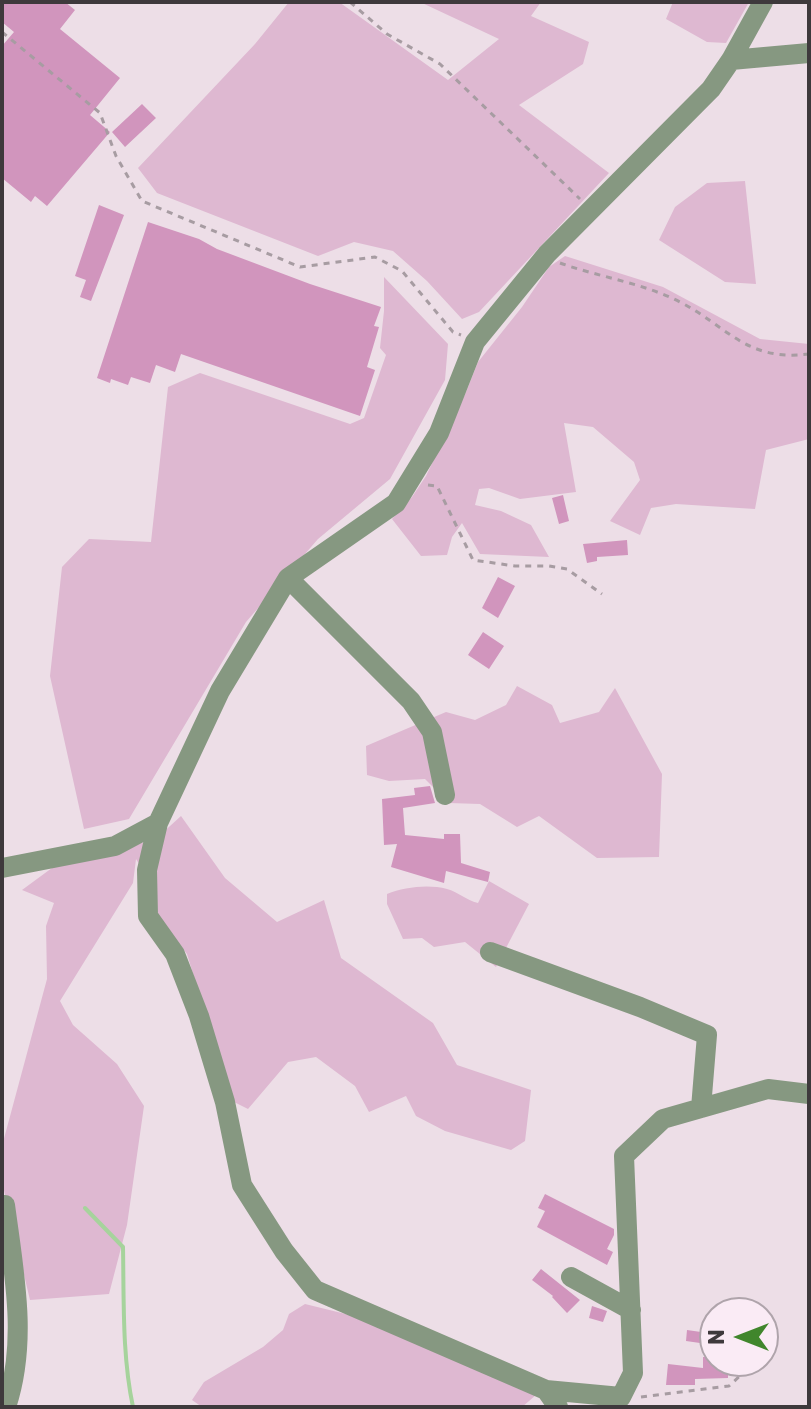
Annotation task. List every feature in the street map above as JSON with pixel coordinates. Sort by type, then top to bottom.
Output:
[{"type":"street","points":[[763,2],[711,89],[547,254],[475,342],[439,433],[396,503],[288,578],[220,691],[158,823],[147,870],[148,916],[175,954],[199,1016],[225,1102],[242,1185],[284,1251],[315,1290],[552,1398],[621,1397],[633,1373],[624,1156],[663,1119],[768,1089],[809,1094]]},
{"type":"street","points":[[731,60],[809,53]]},
{"type":"street","points":[[288,578],[411,701],[432,732],[445,795]]},
{"type":"street","points":[[2,868],[115,846],[158,823]]},
{"type":"street","points":[[490,952],[707,1035],[701,1108]]},
{"type":"street","points":[[5,1205],[19,1311],[11,1391],[6,1407]]},
{"type":"street","points":[[571,1277],[631,1310]]},
{"type":"path","points":[[350,2],[387,34],[440,64],[591,210]]},
{"type":"path","points":[[2,32],[100,113],[116,156],[142,201],[300,267],[375,257],[402,271],[453,332],[475,342]]},
{"type":"path","points":[[547,254],[561,264],[679,301],[741,344],[795,356],[809,354]]},
{"type":"path","points":[[409,482],[437,486],[473,560],[567,569],[602,594]]},
{"type":"path","points":[[621,1397],[653,1398],[703,1387],[729,1386],[739,1377]]},
{"type":"shaded area","points":[[289,2],[339,2],[448,80],[499,39],[420,2],[541,2],[531,16],[589,42],[583,64],[519,105],[609,173],[479,312],[462,319],[427,281],[393,251],[354,242],[318,256],[157,193],[138,168],[255,44]]},
{"type":"shaded area","points":[[673,2],[749,2],[726,43],[707,42],[666,19]]},
{"type":"shaded area","points":[[745,181],[756,284],[725,282],[659,240],[675,207],[707,183]]},
{"type":"shaded area","points":[[565,256],[663,287],[760,339],[809,344],[809,439],[766,450],[755,509],[676,504],[651,508],[640,535],[610,521],[640,480],[634,462],[593,427],[564,423],[576,492],[520,499],[489,488],[479,489],[475,505],[501,511],[531,525],[549,557],[480,554],[462,523],[452,537],[447,555],[421,556],[392,519],[426,476],[478,362],[549,267]]},
{"type":"shaded area","points":[[384,277],[448,344],[445,380],[390,479],[318,539],[246,622],[129,819],[84,829],[50,676],[62,567],[89,539],[151,542],[168,387],[200,373],[350,424],[364,418],[386,355],[380,348]]},
{"type":"shaded area","points":[[517,686],[552,705],[560,723],[599,712],[615,688],[662,774],[659,857],[597,858],[539,816],[517,827],[480,804],[449,803],[425,779],[389,781],[367,775],[366,746],[446,712],[475,720],[506,705]]},
{"type":"shaded area","points":[[181,816],[225,878],[277,922],[324,900],[341,958],[433,1023],[457,1065],[531,1090],[525,1141],[511,1150],[445,1131],[416,1116],[406,1096],[369,1112],[355,1086],[316,1057],[288,1062],[248,1109],[232,1101],[187,954],[157,915],[157,893],[136,859],[133,883],[60,1001],[73,1025],[117,1064],[144,1106],[127,1225],[109,1294],[30,1300],[2,1182],[2,1146],[47,979],[46,926],[54,903],[22,890],[56,865],[137,839],[148,846]]},
{"type":"shaded area","points":[[489,881],[529,904],[496,967],[465,942],[434,947],[422,938],[403,939],[387,904],[387,894],[424,887],[447,889],[478,903]]},
{"type":"shaded area","points":[[305,1304],[366,1319],[536,1395],[522,1407],[202,1407],[192,1400],[204,1382],[263,1347],[283,1330],[289,1314]]},
{"type":"building","points":[[2,2],[65,2],[75,10],[60,29],[120,78],[90,115],[110,132],[47,206],[35,196],[31,202],[2,178],[2,46],[14,32],[2,22]]},
{"type":"building","points":[[142,104],[156,118],[125,147],[112,132]]},
{"type":"building","points":[[99,205],[124,215],[91,301],[80,297],[86,280],[75,276]]},
{"type":"building","points":[[148,222],[310,284],[381,307],[374,326],[379,327],[367,367],[375,370],[360,416],[181,354],[175,372],[156,365],[150,383],[131,377],[128,385],[97,378]]},
{"type":"building","points":[[563,495],[569,521],[559,524],[552,498]]},
{"type":"building","points":[[627,540],[628,555],[597,557],[597,561],[587,563],[583,544]]},
{"type":"building","points":[[498,577],[515,586],[498,618],[482,608]]},
{"type":"building","points":[[483,632],[504,646],[489,669],[468,655]]},
{"type":"building","points":[[430,786],[435,803],[403,808],[405,835],[444,839],[444,834],[460,834],[461,863],[490,872],[488,882],[446,871],[444,883],[391,867],[397,844],[384,845],[382,799],[415,795],[414,788]]},
{"type":"building","points":[[545,1194],[614,1229],[607,1249],[613,1252],[607,1265],[537,1227],[545,1211],[538,1208]]},
{"type":"building","points":[[541,1269],[580,1300],[567,1313],[553,1296],[532,1280]]},
{"type":"building","points":[[592,1306],[607,1311],[603,1322],[589,1318]]},
{"type":"building","points":[[687,1330],[699,1332],[699,1343],[686,1341]]},
{"type":"building","points":[[668,1364],[699,1368],[699,1377],[728,1378],[695,1379],[695,1385],[666,1385]]},
{"type":"waterway","points":[[85,1208],[123,1247],[125,1347],[133,1407]]}]
